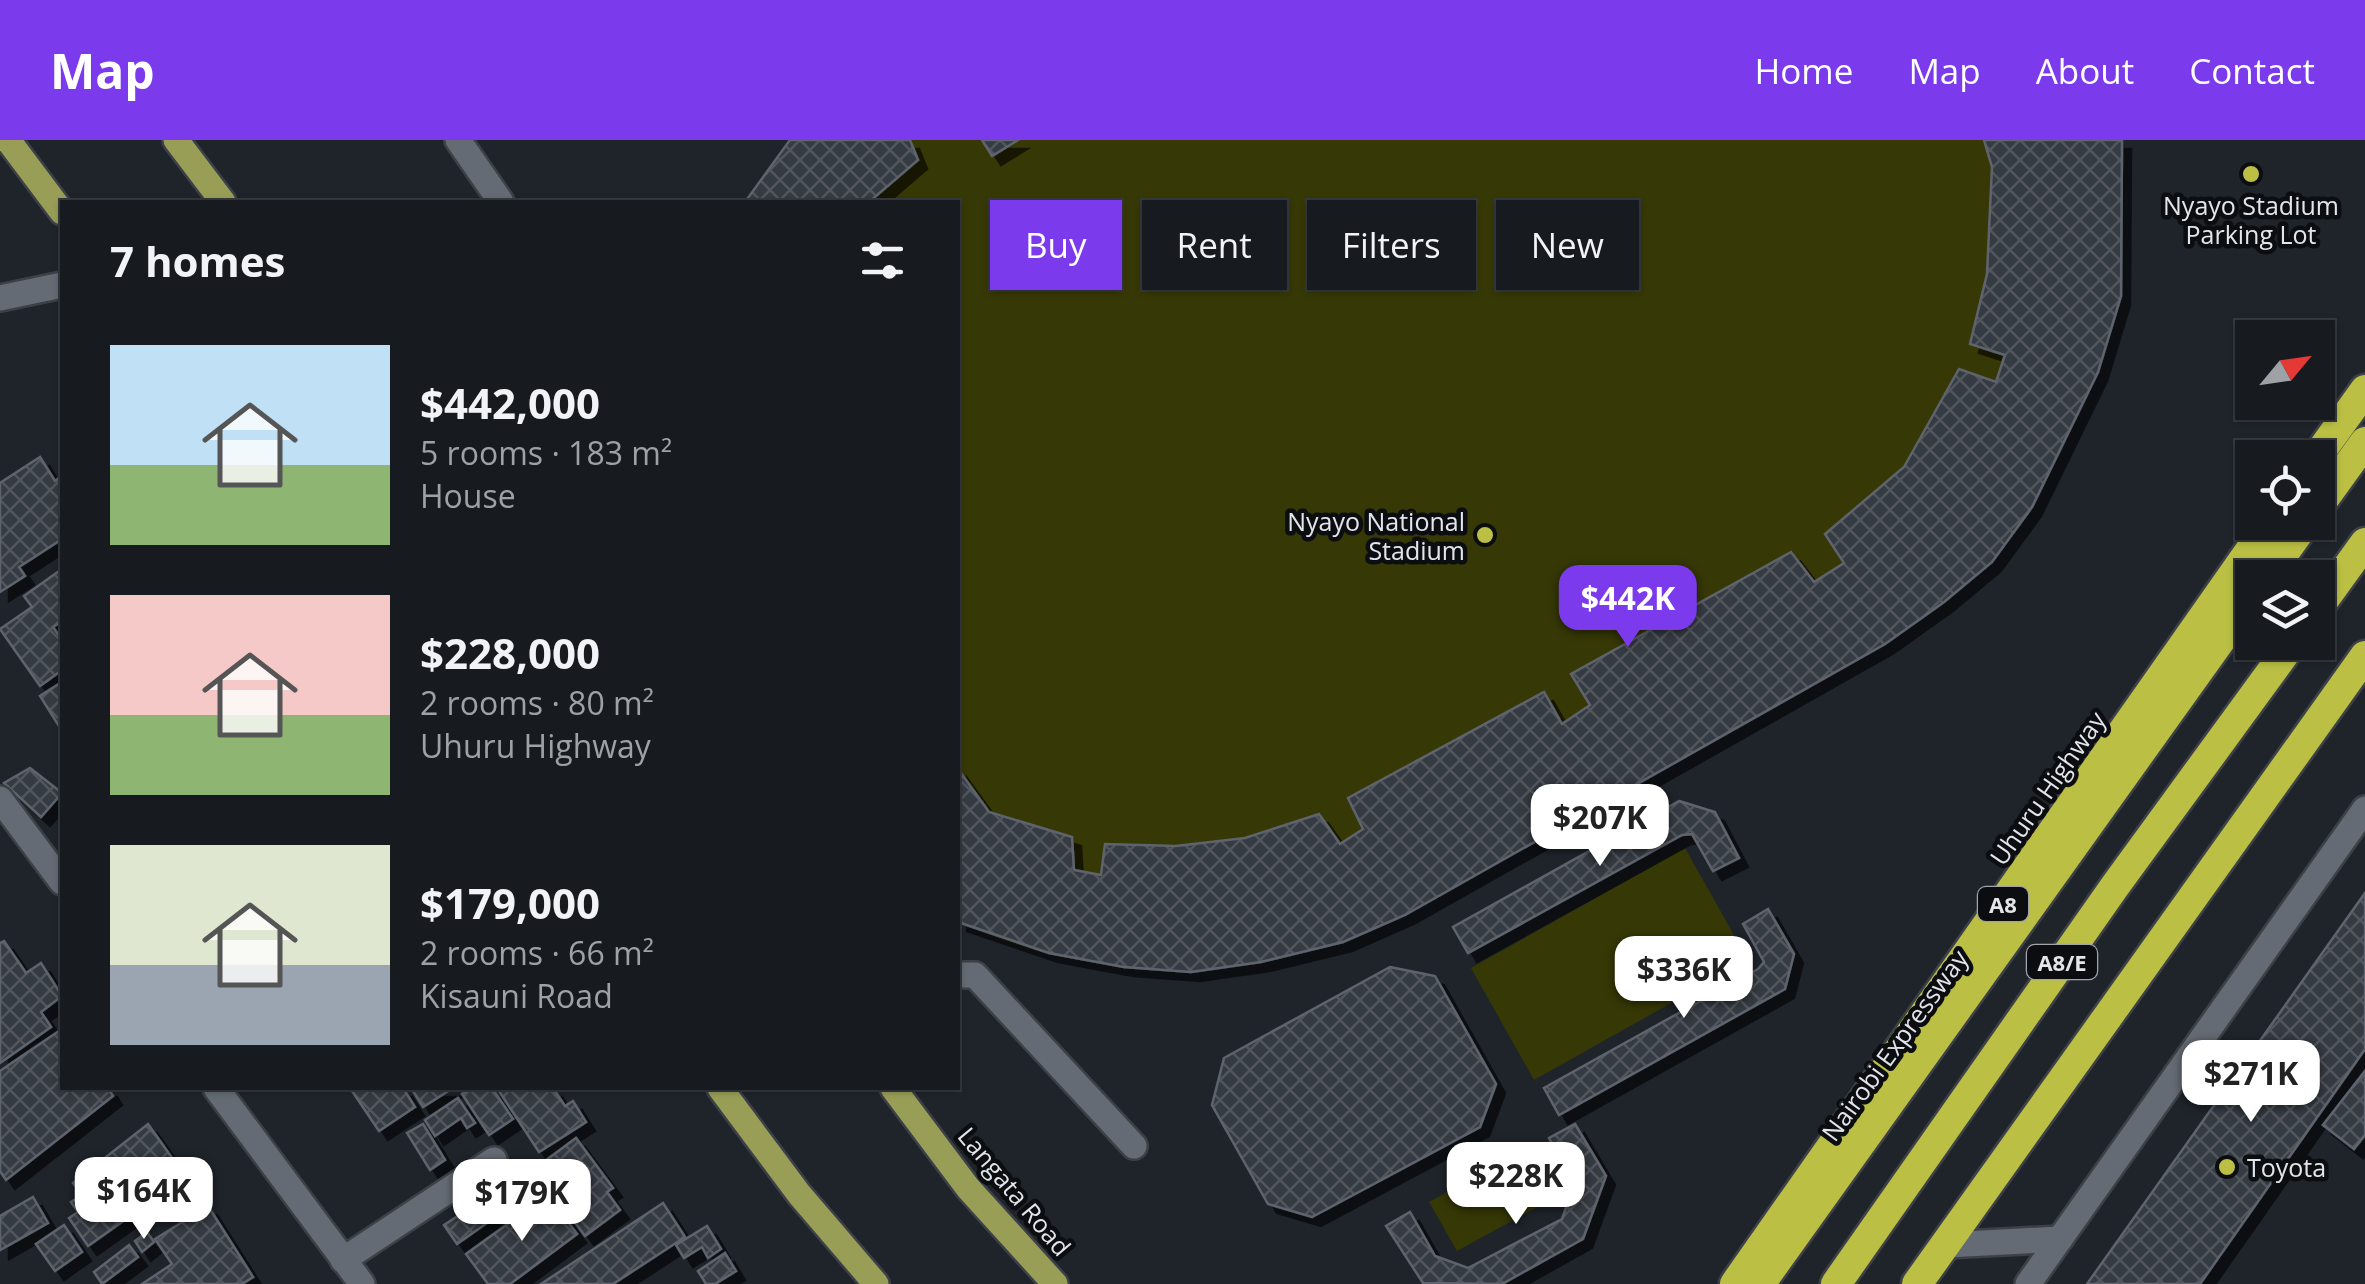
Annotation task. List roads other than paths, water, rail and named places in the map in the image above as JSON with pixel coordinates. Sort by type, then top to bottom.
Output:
[{"type":"highway","points":[[2329,440],[2365,390]]},
{"type":"highway","points":[[2335,483],[2365,442]]},
{"type":"highway","name":"Uhuru Highway","points":[[1735,1284],[2257,540]]},
{"type":"highway","points":[[2335,584],[2365,543]]},
{"type":"highway","name":"Nairobi Expressway","points":[[1760,1284],[2235,620]]},
{"type":"highway","points":[[1917,1284],[2365,656]]},
{"type":"highway","name":"A8/E","points":[[1836,1284],[2279,660]]},
{"type":"main road","points":[[8,140],[60,209]]},
{"type":"main road","points":[[176,140],[221,200]]},
{"type":"main road","points":[[721,1090],[799,1194],[876,1284]]},
{"type":"main road","name":"Langata Road","points":[[894,1090],[968,1188],[1055,1284]]},
{"type":"street","points":[[458,140],[500,200]]},
{"type":"street","points":[[3,291],[60,286]]},
{"type":"street","points":[[0,799],[60,879]]},
{"type":"street","points":[[2028,1284],[2365,808]]},
{"type":"street","points":[[960,975],[975,975],[1134,1146]]},
{"type":"street","points":[[217,1090],[362,1284]]},
{"type":"street","points":[[343,1260],[494,1160]]},
{"type":"street","points":[[1946,1244],[2060,1239]]},
{"type":"place","name":"Nyayo Stadium Parking Lot","points":[[2251,174]]},
{"type":"place","name":"Nyayo National Stadium","points":[[1485,535]]},
{"type":"place","name":"Toyota","points":[[2227,1167]]}]
